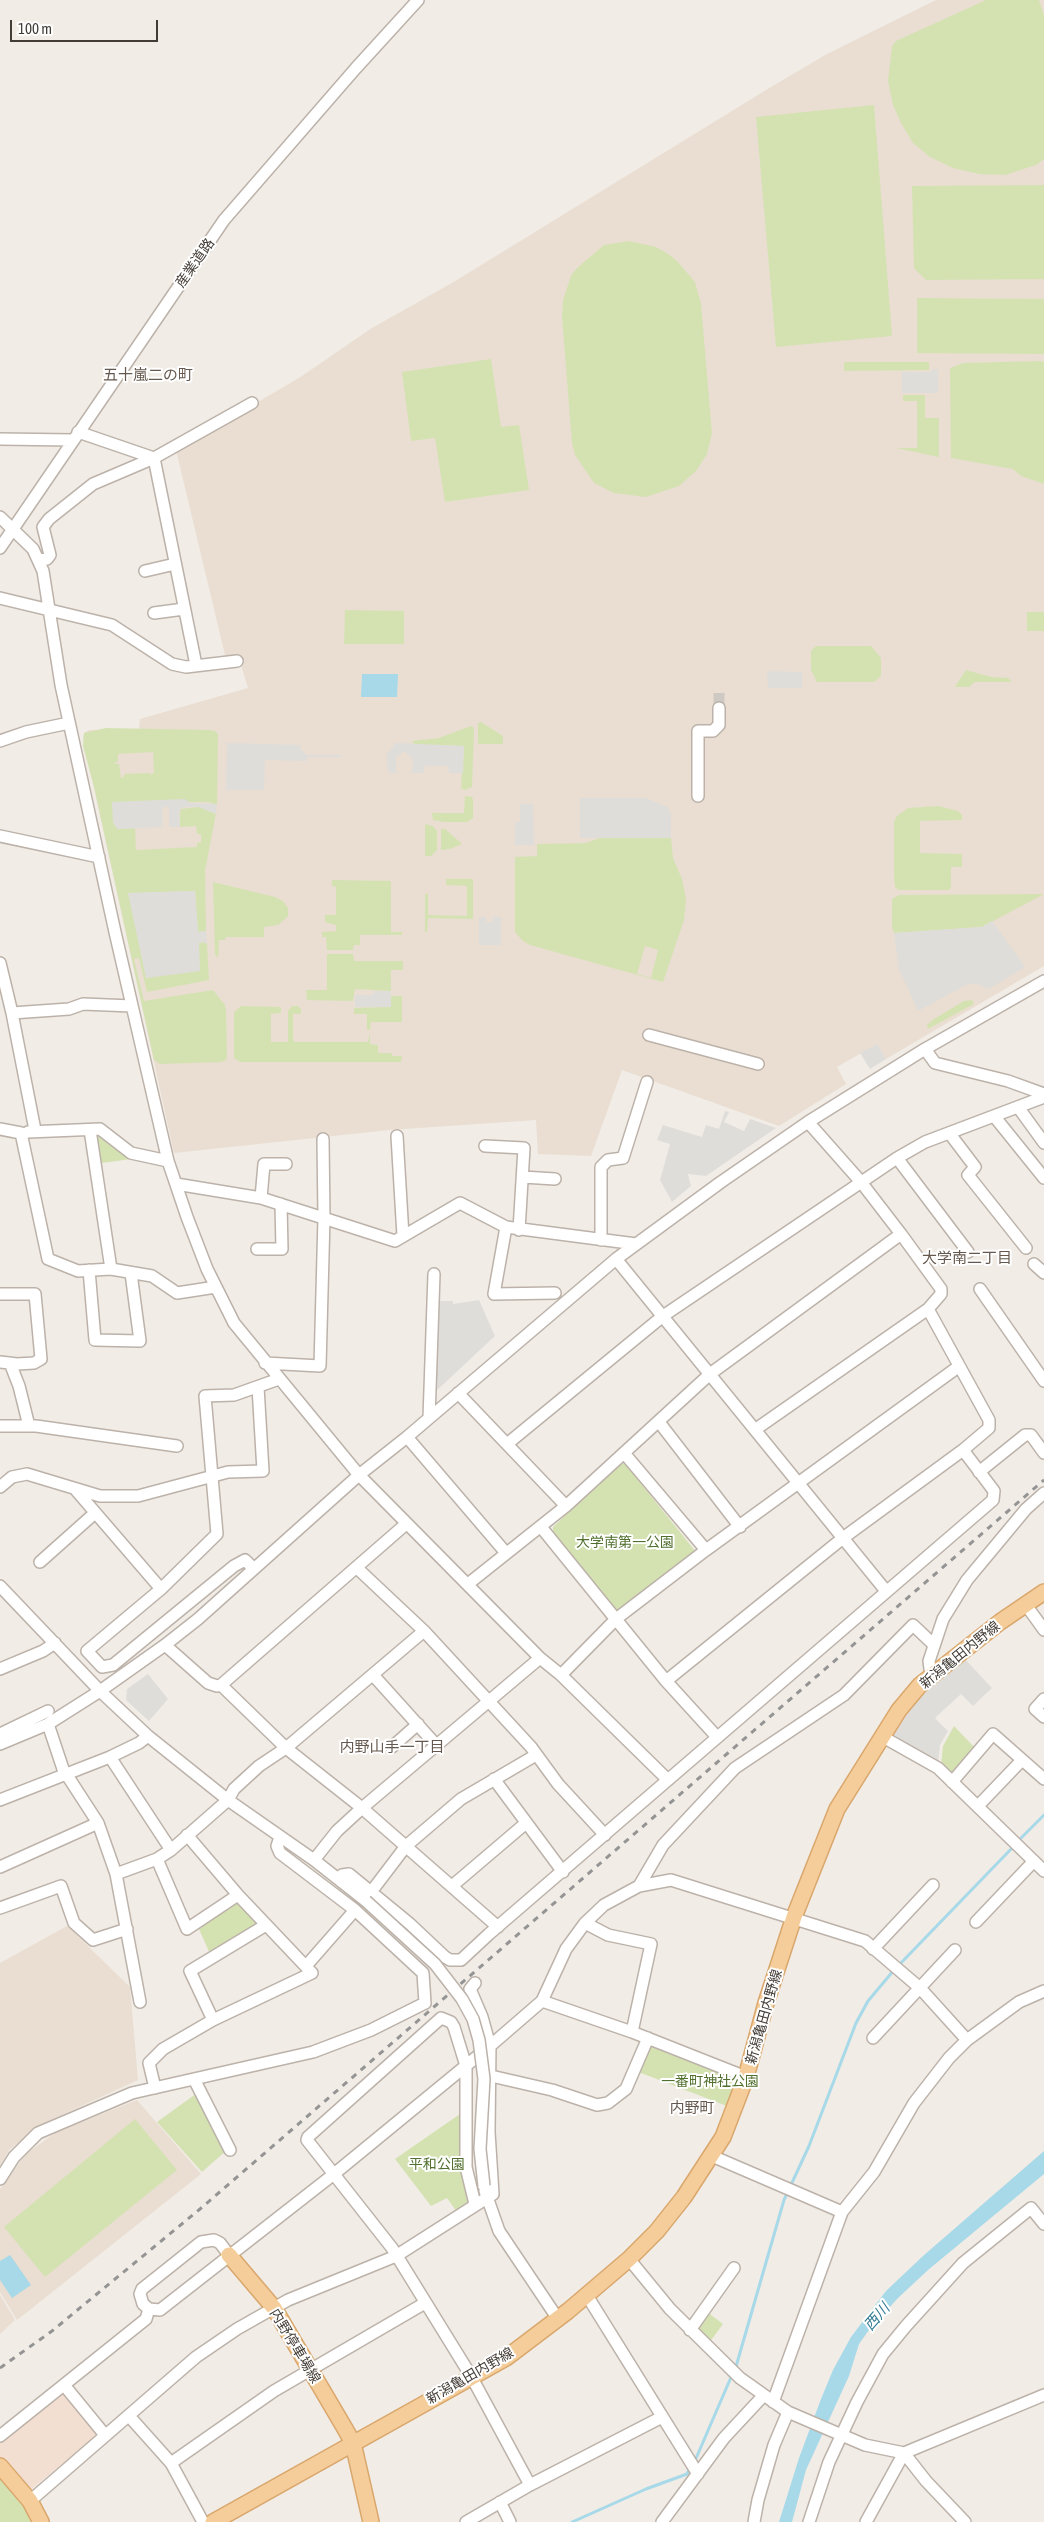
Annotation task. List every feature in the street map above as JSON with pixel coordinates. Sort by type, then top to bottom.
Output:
[{"type":"main road","name":"新潟亀田内野線","points":[[213,2522],[506,2358],[558,2319],[629,2259],[657,2231],[684,2197],[723,2137],[746,2077],[766,2003],[794,1917],[837,1808],[899,1710],[920,1685],[1000,1622],[1044,1592]]},
{"type":"main road","name":"内野停車場線","points":[[228,2255],[274,2308],[353,2443],[370,2522]]},
{"type":"main road","points":[[0,2466],[30,2501],[40,2522]]},
{"type":"street","name":"産業道路","points":[[0,548],[224,220],[356,68],[418,0]]},
{"type":"street","points":[[39,560],[47,559],[50,555],[43,528],[49,519],[94,484],[154,458],[252,403]]},
{"type":"street","points":[[0,439],[75,436],[154,458]]},
{"type":"street","points":[[154,458],[196,666]]},
{"type":"street","points":[[0,517],[33,549],[43,571],[69,723],[168,1161],[187,1218],[216,1287],[234,1323],[359,1475],[540,1658],[561,1675],[668,1780]]},
{"type":"street","points":[[145,571],[175,564]]},
{"type":"street","points":[[0,598],[112,625],[172,664],[196,666],[237,661]]},
{"type":"street","points":[[154,614],[184,609]]},
{"type":"street","points":[[698,796],[698,731],[713,731],[719,725],[719,708]]},
{"type":"street","points":[[0,741],[26,732],[69,723]]},
{"type":"street","points":[[0,836],[98,857]]},
{"type":"street","points":[[0,963],[35,1130]]},
{"type":"street","points":[[0,1744],[48,1724],[100,1691],[165,1645],[198,1619],[359,1475],[407,1437],[616,1259],[720,1182],[808,1122],[925,1049],[1044,982]]},
{"type":"street","points":[[12,1013],[69,1009],[84,1004],[132,1006]]},
{"type":"street","points":[[649,1035],[758,1064]]},
{"type":"street","points":[[925,1049],[935,1063],[1008,1081],[1044,1095]]},
{"type":"street","points":[[601,1240],[601,1167],[608,1160],[623,1158],[647,1082]]},
{"type":"street","points":[[507,1444],[663,1316],[897,1158],[925,1142],[950,1134],[1044,1095]]},
{"type":"street","points":[[1018,1107],[1044,1143]]},
{"type":"street","points":[[994,1116],[1044,1178]]},
{"type":"street","points":[[756,1429],[928,1309],[938,1299],[941,1288],[861,1182],[808,1122]]},
{"type":"street","points":[[0,1129],[21,1133],[35,1130],[100,1129],[130,1153],[168,1161]]},
{"type":"street","points":[[90,1130],[111,1268]]},
{"type":"street","points":[[21,1133],[48,1259],[78,1272],[111,1268],[152,1276],[177,1293],[216,1287]]},
{"type":"street","points":[[950,1134],[975,1167],[968,1175],[1026,1248]]},
{"type":"street","points":[[397,1136],[403,1236]]},
{"type":"street","points":[[265,1363],[320,1366],[324,1218],[323,1139]]},
{"type":"street","points":[[485,1146],[524,1148],[519,1230]]},
{"type":"street","points":[[897,1158],[968,1252]]},
{"type":"street","points":[[261,1198],[264,1164],[286,1164]]},
{"type":"street","points":[[523,1177],[555,1179]]},
{"type":"street","points":[[176,1184],[261,1198],[395,1241],[460,1202],[506,1228],[636,1244]]},
{"type":"street","points":[[257,1249],[282,1249],[281,1204]]},
{"type":"street","points":[[506,1228],[494,1294],[554,1293]]},
{"type":"street","points":[[468,1584],[566,1506],[660,1422],[710,1374],[901,1234]]},
{"type":"street","points":[[616,1259],[886,1591]]},
{"type":"street","points":[[1034,1264],[1044,1272]]},
{"type":"street","points":[[89,1270],[95,1340],[140,1340],[131,1273]]},
{"type":"street","points":[[429,1418],[434,1274]]},
{"type":"street","points":[[980,1288],[1044,1381]]},
{"type":"street","points":[[0,1294],[35,1294],[41,1359],[34,1362],[5,1362],[29,1426]]},
{"type":"street","points":[[666,1681],[843,1538],[963,1450],[989,1428],[990,1424],[958,1368],[928,1309]]},
{"type":"street","points":[[561,1675],[616,1620],[706,1550],[800,1484],[958,1368]]},
{"type":"street","points":[[253,1568],[244,1560],[234,1566],[113,1666],[102,1667],[87,1651],[161,1589],[217,1534],[205,1396],[234,1395],[279,1379]]},
{"type":"street","points":[[0,1487],[12,1477],[27,1474],[100,1496],[138,1496],[228,1472],[263,1471],[258,1387]]},
{"type":"street","points":[[458,1392],[566,1506]]},
{"type":"street","points":[[660,1422],[740,1527]]},
{"type":"street","points":[[0,1426],[29,1426],[177,1446]]},
{"type":"street","points":[[979,1472],[1025,1435],[1031,1435],[1044,1453]]},
{"type":"street","points":[[407,1437],[506,1553]]},
{"type":"street","points":[[0,1586],[100,1691],[148,1736],[228,1800],[369,1897],[450,1960],[461,1960],[498,1926],[993,1500],[994,1490],[963,1450]]},
{"type":"street","points":[[624,1453],[706,1550]]},
{"type":"street","points":[[75,1489],[161,1589]]},
{"type":"street","points":[[931,1676],[928,1661],[943,1619],[967,1580],[1026,1509],[1044,1493]]},
{"type":"street","points":[[40,1562],[95,1513]]},
{"type":"street","points":[[165,1645],[208,1683],[217,1686],[221,1685],[406,1524]]},
{"type":"street","points":[[541,1527],[666,1681],[717,1737]]},
{"type":"street","points":[[357,1568],[424,1631],[531,1747],[558,1784],[605,1835]]},
{"type":"street","points":[[1026,1605],[1044,1630]]},
{"type":"street","points":[[640,1886],[663,1845],[735,1768],[844,1695],[913,1625],[934,1645]]},
{"type":"street","points":[[116,1874],[157,1859],[171,1850],[228,1800],[234,1789],[260,1766],[286,1748],[424,1631]]},
{"type":"street","points":[[0,1668],[43,1651],[55,1643]]},
{"type":"street","points":[[314,1860],[337,1831],[362,1808],[540,1658]]},
{"type":"street","points":[[373,1675],[436,1746]]},
{"type":"street","points":[[221,1685],[286,1748],[362,1808],[498,1926]]},
{"type":"street","points":[[1044,1700],[1035,1709],[1044,1716]]},
{"type":"street","points":[[0,1734],[48,1711]]},
{"type":"street","points":[[48,1724],[66,1775],[98,1823],[116,1874],[140,2002]]},
{"type":"street","points":[[392,1748],[418,1724]]},
{"type":"street","points":[[952,1782],[993,1734],[1044,1779]]},
{"type":"street","points":[[0,1800],[110,1757],[139,1743],[148,1736]]},
{"type":"street","points":[[883,1737],[938,1768],[1040,1865],[976,1922]]},
{"type":"street","points":[[369,1897],[406,1846],[461,1799],[536,1755]]},
{"type":"street","points":[[110,1757],[171,1850]]},
{"type":"street","points":[[978,1806],[1022,1760]]},
{"type":"street","points":[[494,1779],[563,1872]]},
{"type":"street","points":[[0,1867],[98,1823]]},
{"type":"street","points":[[452,1886],[526,1823]]},
{"type":"street","points":[[155,2088],[149,2063],[162,2049],[213,2020],[312,1973],[238,1895],[187,1835]]},
{"type":"street","points":[[0,2179],[14,2157],[38,2133],[132,2093],[312,2052],[371,2030],[426,2003],[423,1973],[355,1910],[280,1854],[277,1846],[280,1837]]},
{"type":"street","points":[[157,1859],[187,1929],[238,1895]]},
{"type":"street","points":[[228,2255],[220,2243],[214,2240],[201,2242],[142,2289],[141,2299],[149,2309],[160,2310],[334,2174],[466,2066],[542,2000],[566,1949],[585,1923],[604,1905],[640,1886],[670,1880],[794,1917],[865,1941],[920,1988],[967,2040]]},
{"type":"street","points":[[873,1949],[934,1885]]},
{"type":"street","points":[[0,1908],[61,1886],[74,1923],[94,1940],[127,1930]]},
{"type":"street","points":[[369,1897],[435,1964],[462,1999],[473,2019],[479,2040],[484,2079],[480,2149],[485,2191],[499,2231],[558,2319]]},
{"type":"street","points":[[306,1966],[355,1910]]},
{"type":"street","points":[[585,1923],[608,1935],[651,1944],[632,2032]]},
{"type":"street","points":[[213,2020],[190,1972],[266,1925]]},
{"type":"street","points":[[873,2038],[955,1950]]},
{"type":"street","points":[[475,1983],[470,1989],[482,2017],[490,2046],[489,2132],[493,2194],[485,2191]]},
{"type":"street","points":[[662,2522],[724,2438],[769,2398],[842,2212],[874,2172],[914,2103],[949,2058],[967,2040],[1019,2002],[1044,1991]]},
{"type":"street","points":[[542,2000],[648,2038],[746,2077]]},
{"type":"street","points":[[475,2204],[466,2167],[466,2066],[462,2045],[451,2022],[441,2018],[436,2020],[308,2137],[309,2145],[392,2248],[471,2376],[530,2485]]},
{"type":"street","points":[[491,2076],[552,2090],[597,2105],[608,2103],[626,2089],[648,2038]]},
{"type":"street","points":[[194,2079],[230,2150]]},
{"type":"street","points":[[712,2156],[842,2212]]},
{"type":"street","points":[[30,2501],[196,2357],[274,2308],[396,2256],[475,2204],[485,2191]]},
{"type":"street","points":[[809,2522],[838,2434],[883,2354],[929,2298],[963,2263],[1031,2208],[1044,2224]]},
{"type":"street","points":[[629,2259],[690,2330],[740,2378],[788,2412],[865,2445],[904,2453],[1044,2396]]},
{"type":"street","points":[[690,2330],[734,2268]]},
{"type":"street","points":[[586,2294],[698,2474]]},
{"type":"street","points":[[171,2463],[309,2369],[425,2303]]},
{"type":"street","points":[[0,2436],[146,2319],[149,2309]]},
{"type":"street","points":[[64,2386],[105,2435]]},
{"type":"street","points":[[754,2522],[758,2500],[774,2445],[788,2412]]},
{"type":"street","points":[[129,2416],[171,2463],[203,2522]]},
{"type":"street","points":[[466,2522],[530,2485],[662,2417]]},
{"type":"street","points":[[866,2522],[904,2453]]},
{"type":"street","points":[[904,2453],[926,2481],[965,2522]]},
{"type":"street","points":[[500,2502],[510,2522]]},
{"type":"shaded area","points":[[936,0],[1044,0],[1044,966],[886,1059],[877,1044],[837,1067],[846,1084],[779,1126],[622,1070],[591,1156],[538,1154],[536,1120],[389,1130],[174,1153],[83,738],[84,733],[89,730],[139,729],[140,719],[248,688],[238,655],[225,655],[176,450],[299,378],[372,328],[452,283],[771,87],[827,54]]},
{"type":"shaded area","points":[[938,369],[938,393],[902,393],[902,372],[931,372],[931,370]]},
{"type":"shaded area","points":[[767,671],[802,672],[802,688],[768,688]]},
{"type":"shaded area","points":[[227,743],[300,745],[301,750],[307,755],[342,755],[342,757],[308,757],[307,761],[265,760],[264,790],[226,790]]},
{"type":"shaded area","points":[[396,743],[464,746],[463,773],[449,773],[448,766],[425,766],[423,773],[412,773],[413,760],[405,751],[396,757],[396,773],[389,773],[386,755]]},
{"type":"shaded area","points":[[580,798],[646,798],[667,807],[671,813],[671,838],[580,838]]},
{"type":"shaded area","points":[[185,799],[190,803],[217,804],[216,814],[199,807],[182,807],[179,812],[180,827],[169,827],[169,808],[166,806],[162,809],[163,827],[117,829],[113,822],[112,802]]},
{"type":"shaded area","points":[[520,804],[533,804],[534,845],[515,845],[515,823],[520,821]]},
{"type":"shaded area","points":[[195,891],[198,932],[206,931],[207,944],[204,942],[199,943],[200,971],[146,978],[128,893]]},
{"type":"shaded area","points":[[479,917],[486,917],[486,922],[493,922],[493,917],[501,917],[501,945],[479,945]]},
{"type":"shaded area","points":[[992,921],[1025,967],[989,989],[977,984],[968,984],[918,1011],[899,969],[894,933],[982,927]]},
{"type":"shaded area","points":[[373,991],[391,991],[391,1007],[355,1007],[355,995],[373,995]]},
{"type":"shaded area","points":[[877,1044],[886,1059],[870,1069],[860,1053]]},
{"type":"shaded area","points":[[725,1111],[729,1112],[724,1122],[744,1131],[750,1119],[776,1128],[706,1176],[688,1174],[691,1186],[672,1202],[660,1180],[670,1144],[657,1140],[663,1125],[702,1137],[706,1125],[719,1129]]},
{"type":"shaded area","points":[[479,1300],[495,1336],[435,1392],[436,1301],[453,1301],[453,1304]]},
{"type":"shaded area","points":[[964,1658],[992,1688],[973,1706],[961,1694],[935,1718],[948,1731],[940,1745],[938,1764],[892,1736],[910,1710],[929,1688]]},
{"type":"shaded area","points":[[148,1674],[168,1699],[149,1721],[126,1700],[127,1689]]},
{"type":"shaded area","points":[[67,1926],[130,1987],[138,2080],[44,2123],[10,2149],[0,2165],[0,1963]]},
{"type":"shaded area","points":[[137,2100],[201,2174],[17,2320],[0,2292],[0,2189],[25,2155],[55,2133]]},
{"type":"shaded area","points":[[0,2295],[15,2320],[0,2334]]},
{"type":"shaded area","points":[[64,2392],[97,2435],[29,2491],[0,2461],[0,2441]]},
{"type":"green space","points":[[986,0],[1039,0],[1044,15],[1044,159],[1036,165],[1005,175],[979,174],[953,168],[930,157],[913,143],[901,123],[893,105],[888,81],[892,46],[896,41]]},
{"type":"green space","points":[[874,105],[892,336],[776,347],[756,117]]},
{"type":"green space","points":[[1044,185],[1044,279],[926,280],[914,268],[912,186]]},
{"type":"green space","points":[[629,241],[656,247],[668,254],[677,261],[695,282],[701,304],[712,433],[707,454],[696,471],[679,486],[646,497],[614,493],[594,483],[575,455],[572,443],[562,317],[563,300],[571,276],[577,268],[604,245]]},
{"type":"green space","points":[[917,298],[1044,299],[1044,354],[917,353]]},
{"type":"green space","points":[[491,359],[501,427],[519,425],[529,490],[445,502],[435,438],[411,441],[402,372]]},
{"type":"green space","points":[[844,362],[929,362],[929,370],[844,371]]},
{"type":"green space","points":[[1044,362],[1044,484],[1021,476],[1013,469],[951,458],[950,368],[963,363]]},
{"type":"green space","points":[[903,395],[925,395],[925,418],[939,418],[939,457],[896,448],[917,448],[917,401],[903,401]]},
{"type":"green space","points":[[345,610],[404,611],[404,644],[344,644]]},
{"type":"green space","points":[[1027,612],[1044,612],[1044,631],[1027,631]]},
{"type":"green space","points":[[816,646],[871,646],[881,658],[881,676],[874,682],[817,682],[811,670],[811,651]]},
{"type":"green space","points":[[966,670],[991,677],[1008,678],[1012,682],[975,682],[969,687],[955,687]]},
{"type":"green space","points":[[481,722],[503,736],[503,744],[478,744],[478,723]]},
{"type":"green space","points":[[471,726],[474,728],[472,787],[465,790],[461,788],[464,746],[415,745],[412,741],[439,738]]},
{"type":"green space","points":[[106,728],[210,730],[218,734],[217,808],[217,805],[208,802],[112,802],[117,829],[135,828],[136,850],[197,847],[197,843],[201,842],[201,834],[197,834],[196,826],[180,827],[180,809],[199,807],[216,814],[205,871],[206,931],[198,932],[195,891],[129,893],[199,943],[204,942],[207,944],[209,980],[147,992],[139,958],[134,959],[144,1001],[213,990],[225,1005],[226,1060],[221,1062],[160,1064],[154,1060],[94,787],[83,746],[84,733]],"holes":[[[153,752],[154,772],[151,775],[150,773],[124,774],[124,777],[121,778],[119,764],[114,764],[118,761],[118,754]]]},
{"type":"green space","points":[[465,796],[472,797],[473,818],[467,822],[433,820],[432,813],[464,813]]},
{"type":"green space","points":[[938,806],[958,811],[962,815],[962,820],[920,821],[920,853],[962,854],[962,867],[951,867],[951,887],[949,890],[899,890],[895,887],[894,876],[894,822],[897,816],[908,808]]},
{"type":"green space","points":[[425,824],[433,826],[437,831],[437,850],[431,856],[425,856]]},
{"type":"green space","points":[[441,829],[445,829],[462,844],[450,849],[441,850]]},
{"type":"green space","points":[[600,838],[671,838],[673,858],[682,879],[686,899],[684,920],[663,982],[530,945],[523,941],[515,932],[515,857],[537,856],[537,844],[586,843]],"holes":[[[645,946],[658,950],[651,978],[637,974]]]},
{"type":"green space","points":[[446,879],[473,879],[473,919],[428,918],[427,932],[425,932],[425,894],[428,894],[428,915],[467,916],[467,886],[446,885]]},
{"type":"green space","points":[[332,880],[391,881],[391,932],[402,932],[402,935],[360,935],[360,945],[354,945],[353,950],[327,950],[326,937],[322,937],[322,932],[336,931],[336,925],[325,922],[325,915],[336,915],[336,887],[332,886]]},
{"type":"green space","points":[[213,882],[275,897],[283,901],[288,908],[288,916],[278,925],[264,927],[264,937],[226,937],[225,940],[219,940],[218,958],[215,954]]},
{"type":"green space","points":[[1044,894],[982,927],[894,933],[892,928],[892,899],[899,895]]},
{"type":"green space","points":[[327,954],[353,954],[354,961],[403,961],[403,970],[391,970],[391,991],[355,989],[353,1001],[307,1000],[306,990],[327,990]]},
{"type":"green space","points":[[391,996],[402,996],[402,1022],[371,1022],[370,1030],[367,1030],[367,1014],[354,1014],[354,1008],[390,1007]]},
{"type":"green space","points":[[972,1000],[974,1004],[928,1029],[927,1025],[934,1019],[964,1001]]},
{"type":"green space","points":[[241,1006],[281,1007],[281,1013],[271,1014],[271,1042],[288,1042],[288,1011],[292,1006],[298,1006],[301,1009],[301,1014],[293,1014],[293,1040],[295,1042],[368,1042],[370,1033],[370,1044],[378,1045],[378,1053],[392,1053],[392,1056],[402,1056],[401,1062],[240,1062],[234,1058],[234,1012]]},
{"type":"green space","points":[[92,1134],[104,1134],[131,1159],[95,1164]]},
{"type":"green space","name":"大学南第一公園","points":[[620,1464],[625,1464],[696,1552],[617,1611],[553,1532],[553,1527]]},
{"type":"green space","points":[[954,1726],[976,1749],[951,1773],[941,1765],[943,1746]]},
{"type":"green space","points":[[239,1900],[261,1924],[211,1956],[198,1927]]},
{"type":"green space","name":"一番町神社公園","points":[[648,2040],[745,2077],[732,2108],[636,2071]]},
{"type":"green space","points":[[197,2093],[227,2150],[202,2172],[157,2122]]},
{"type":"green space","name":"平和公園","points":[[460,2114],[472,2203],[457,2212],[447,2198],[431,2206],[395,2159]]},
{"type":"green space","points":[[135,2119],[177,2170],[45,2277],[4,2227]]},
{"type":"green space","points":[[707,2312],[723,2324],[709,2343],[697,2333],[697,2324]]},
{"type":"green space","points":[[7,2476],[39,2522],[0,2522],[0,2480]]},
{"type":"water","points":[[362,674],[398,674],[397,697],[361,697]]},
{"type":"water","name":"西川","points":[[1044,2151],[1044,2174],[928,2270],[898,2298],[859,2344],[849,2376],[806,2470],[792,2522],[779,2522],[799,2458],[821,2399],[833,2370],[851,2337],[886,2291],[923,2256]]},
{"type":"water","points":[[10,2255],[31,2285],[12,2298],[0,2280],[0,2261]]},
{"type":"waterway","points":[[1018,1841],[1044,1815]]},
{"type":"waterway","points":[[899,1965],[1014,1846]]},
{"type":"waterway","points":[[735,2370],[784,2200],[809,2146],[856,2023],[868,2001],[894,1970]]},
{"type":"waterway","points":[[694,2463],[732,2375]]},
{"type":"waterway","points":[[572,2522],[646,2489],[687,2474],[690,2468]]},
{"type":"tunnel","points":[[719,693],[719,708]]},
{"type":"railway","points":[[0,2368],[52,2331],[200,2209],[1044,1480]]},
{"type":"district","name":"五十嵐二の町","points":[[148,375]]},
{"type":"district","name":"大学南二丁目","points":[[967,1258]]},
{"type":"district","name":"内野山手一丁目","points":[[392,1747]]},
{"type":"district","name":"内野町","points":[[692,2108]]}]
